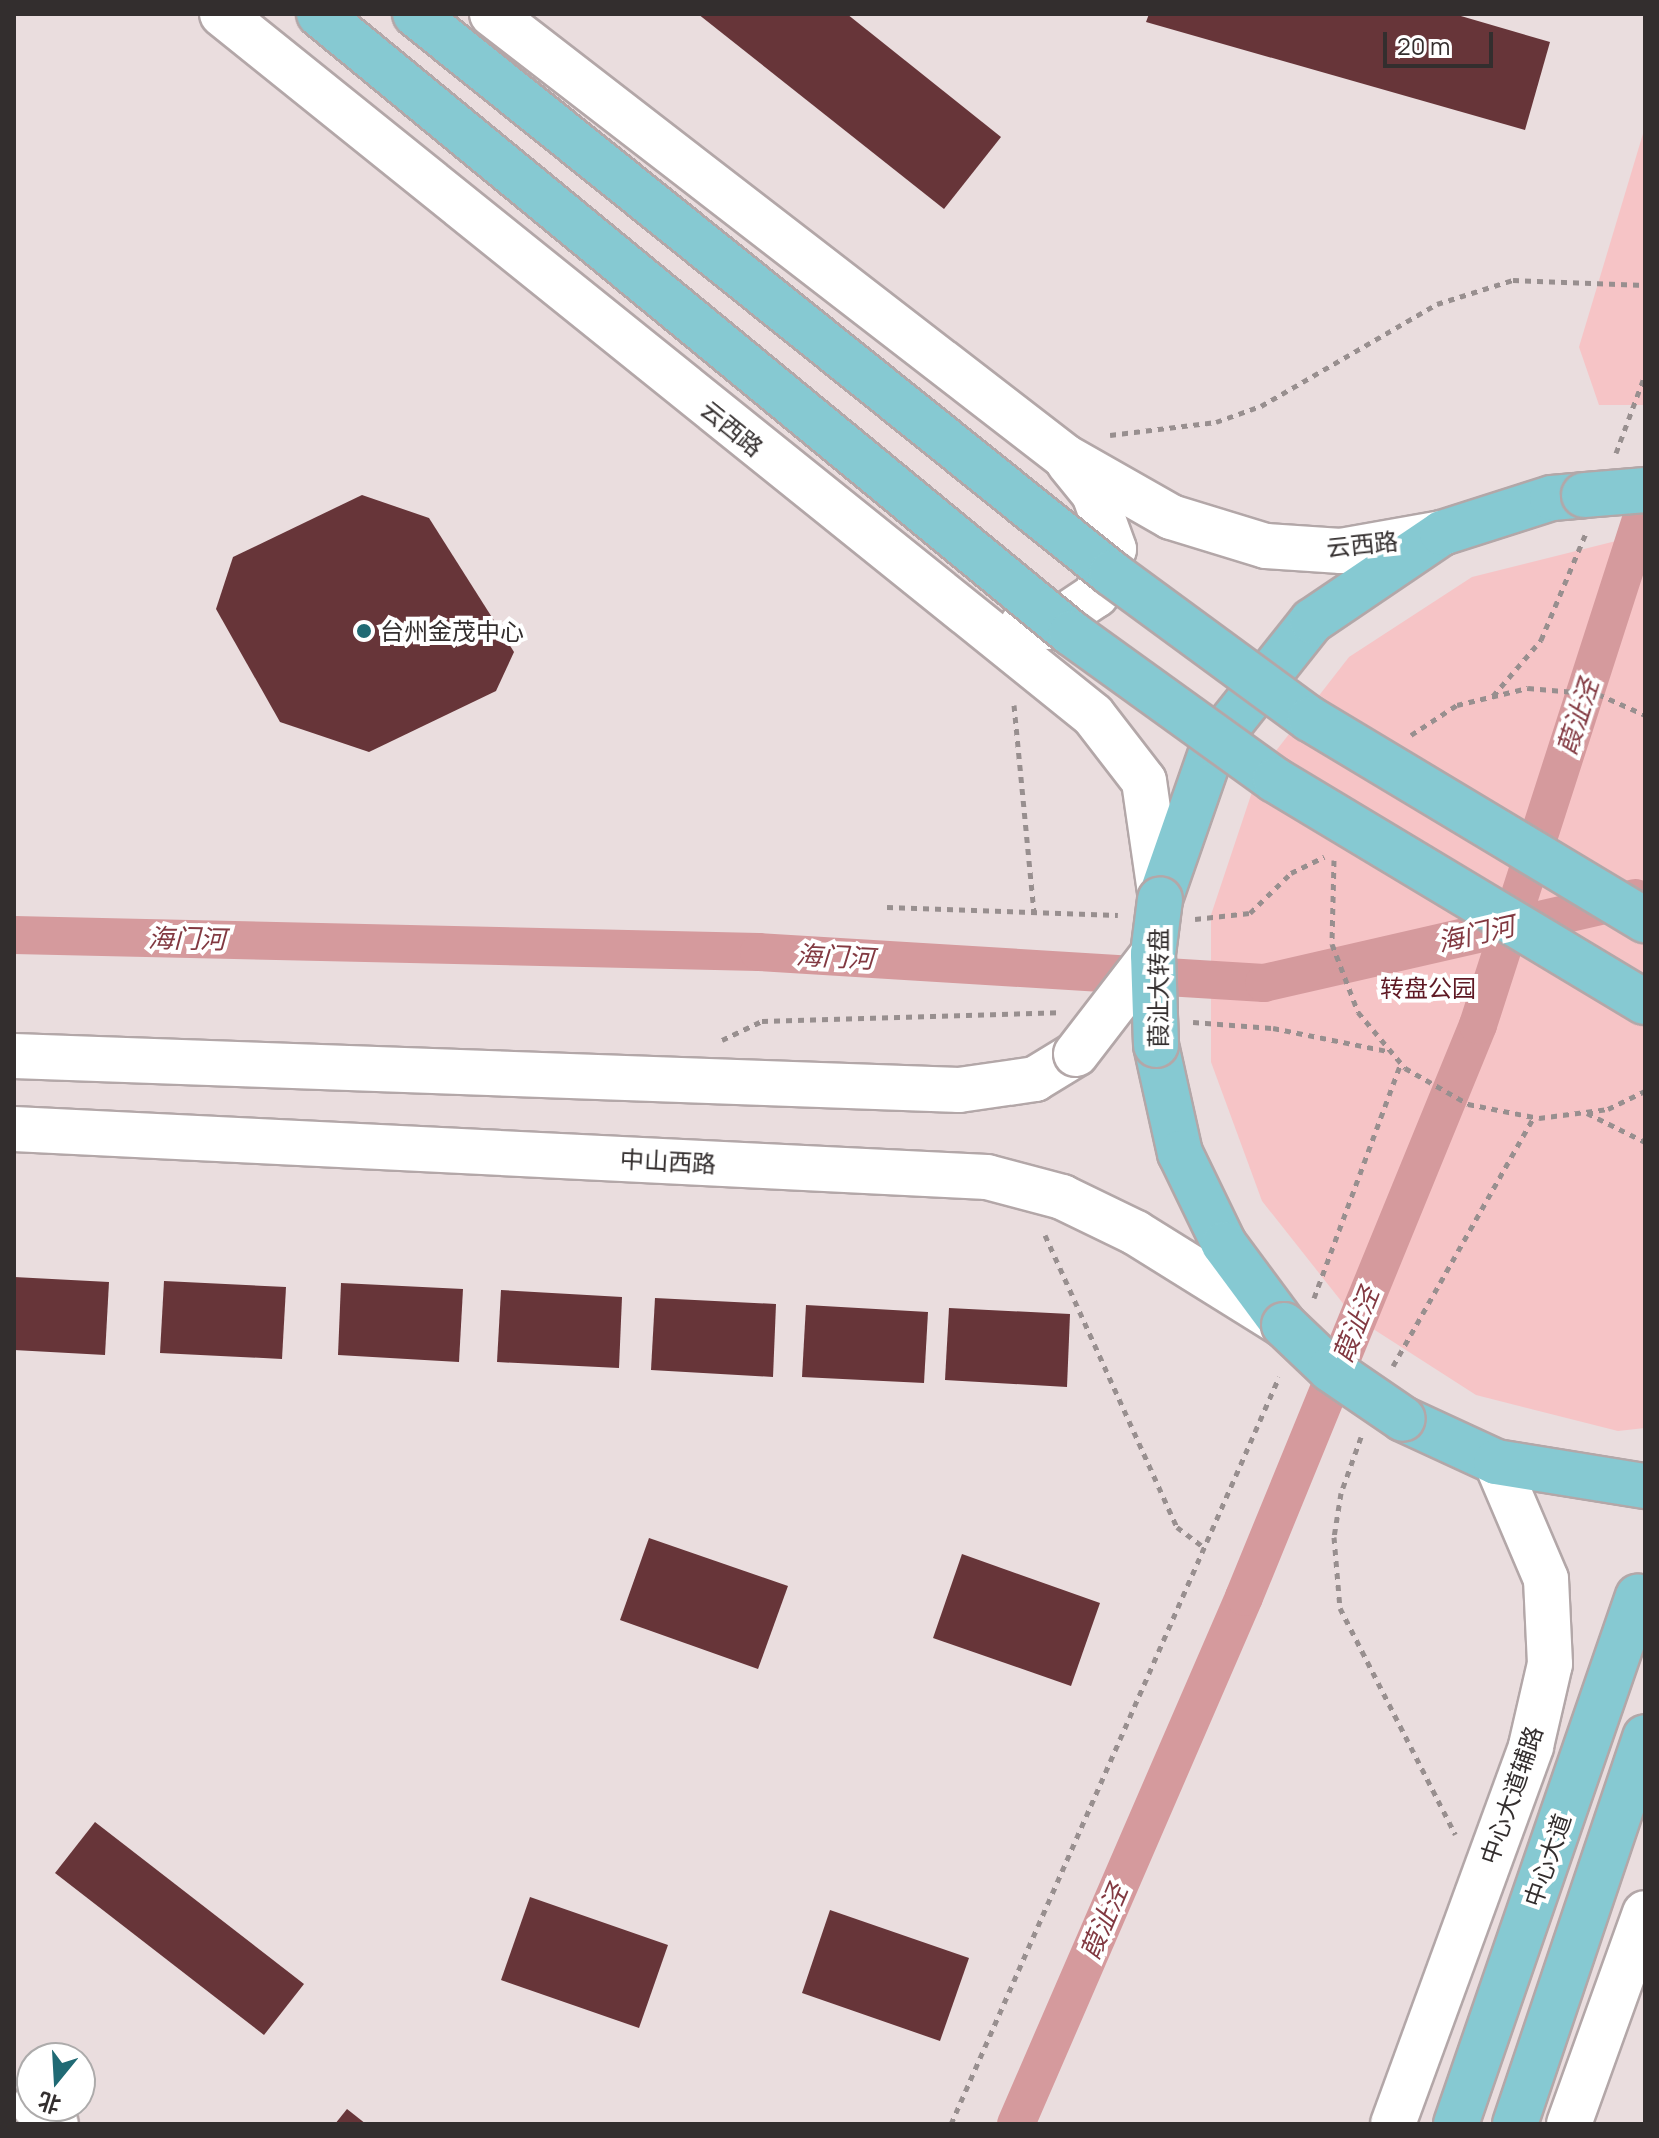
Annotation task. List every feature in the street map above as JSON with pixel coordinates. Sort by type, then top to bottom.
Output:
[{"type":"main road","name":"云西路","points":[[222,14],[1003,646],[1093,715],[1144,781],[1160,896]]},
{"type":"main road","points":[[319,14],[1071,633],[1275,780],[1645,1002]]},
{"type":"main road","points":[[415,14],[1111,573],[1310,719],[1645,920]]},
{"type":"main road","name":"云西路","points":[[492,14],[1055,449],[1171,517],[1266,546],[1341,551],[1442,533]]},
{"type":"main road","points":[[952,604],[993,624],[1048,627],[1096,595],[1114,549],[1094,494],[1055,449]]},
{"type":"main road","name":"葭沚大转盘","points":[[1645,490],[1588,506],[1552,498],[1442,533],[1312,621],[1214,744],[1160,896],[1153,954],[1168,1033],[1180,1153],[1224,1244],[1296,1319],[1330,1369],[1384,1424],[1496,1462],[1645,1486]]},
{"type":"main road","points":[[14,1056],[959,1090],[1035,1079],[1074,1034],[1153,954]]},
{"type":"main road","name":"中山西路","points":[[14,1129],[987,1177],[1062,1197],[1296,1319]]},
{"type":"main road","name":"中心大道辅路","points":[[1393,2124],[1531,1746],[1550,1664],[1546,1579],[1496,1462]]},
{"type":"main road","name":"中心大道","points":[[1456,2124],[1638,1596]]},
{"type":"main road","points":[[1515,2124],[1645,1737]]},
{"type":"main road","points":[[1569,2124],[1645,1913]]},
{"type":"path","points":[[1055,449],[1216,422],[1246,412],[1311,381],[1437,304],[1513,280],[1645,285]]},
{"type":"path","points":[[1613,460],[1645,375]]},
{"type":"path","points":[[1492,697],[1541,640],[1588,506]]},
{"type":"path","points":[[1003,646],[1022,748],[1034,911]]},
{"type":"path","points":[[1535,688],[1598,694],[1645,715]]},
{"type":"path","points":[[1331,898],[1332,944],[1369,1025],[1401,1063],[1417,1074],[1468,1104],[1534,1117],[1586,1112],[1645,1091]]},
{"type":"path","points":[[682,1080],[717,1043],[762,1021],[1074,1034]]},
{"type":"path","points":[[1168,1033],[1273,1028],[1392,1052]]},
{"type":"path","points":[[1296,1319],[1401,1063]]},
{"type":"path","points":[[1586,1112],[1645,1142]]},
{"type":"path","points":[[1390,1373],[1534,1117]]},
{"type":"path","points":[[1023,1187],[1177,1527],[1204,1547]]},
{"type":"path","points":[[951,2124],[1281,1372]]},
{"type":"path","points":[[1384,1424],[1336,1522],[1333,1573],[1340,1608],[1440,1814],[1484,1874]]},
{"type":"green space","points":[[1645,127],[1645,405],[1599,405],[1579,347]]},
{"type":"green space","name":"转盘公园","points":[[1616,541],[1645,543],[1645,1428],[1618,1431],[1476,1395],[1353,1316],[1262,1201],[1211,1062],[1211,915],[1258,774],[1349,657],[1472,577]]},
{"type":"building","points":[[698,14],[847,14],[1001,137],[944,209]]},
{"type":"building","points":[[1149,14],[1454,14],[1550,42],[1525,130],[1146,22]]},
{"type":"building","name":"台州金茂中心","points":[[362,495],[429,518],[514,652],[496,691],[369,752],[280,722],[216,609],[233,557]]},
{"type":"building","points":[[14,1277],[109,1282],[105,1355],[14,1350]]},
{"type":"building","points":[[164,1281],[286,1287],[282,1359],[160,1353]]},
{"type":"building","points":[[341,1283],[463,1289],[459,1362],[338,1355]]},
{"type":"building","points":[[501,1290],[622,1297],[619,1368],[497,1362]]},
{"type":"building","points":[[655,1298],[776,1304],[773,1377],[651,1370]]},
{"type":"building","points":[[806,1305],[928,1312],[924,1383],[802,1377]]},
{"type":"building","points":[[949,1308],[1070,1314],[1067,1387],[945,1380]]},
{"type":"building","points":[[649,1538],[788,1586],[758,1669],[620,1620]]},
{"type":"building","points":[[962,1554],[1100,1603],[1071,1686],[933,1638]]},
{"type":"building","points":[[95,1822],[304,1984],[264,2035],[55,1873]]},
{"type":"building","points":[[530,1897],[668,1945],[639,2028],[501,1980]]},
{"type":"building","points":[[830,1910],[969,1958],[940,2041],[802,1993]]},
{"type":"building","points":[[347,2109],[366,2124],[335,2124]]},
{"type":"waterway","name":"葭沚泾","points":[[1016,2124],[1244,1597],[1478,1025],[1645,507]]},
{"type":"waterway","name":"海门河","points":[[14,935],[759,952],[1264,983],[1635,898]]},
{"type":"place","name":"台州金茂中心","points":[[364,631]]}]
